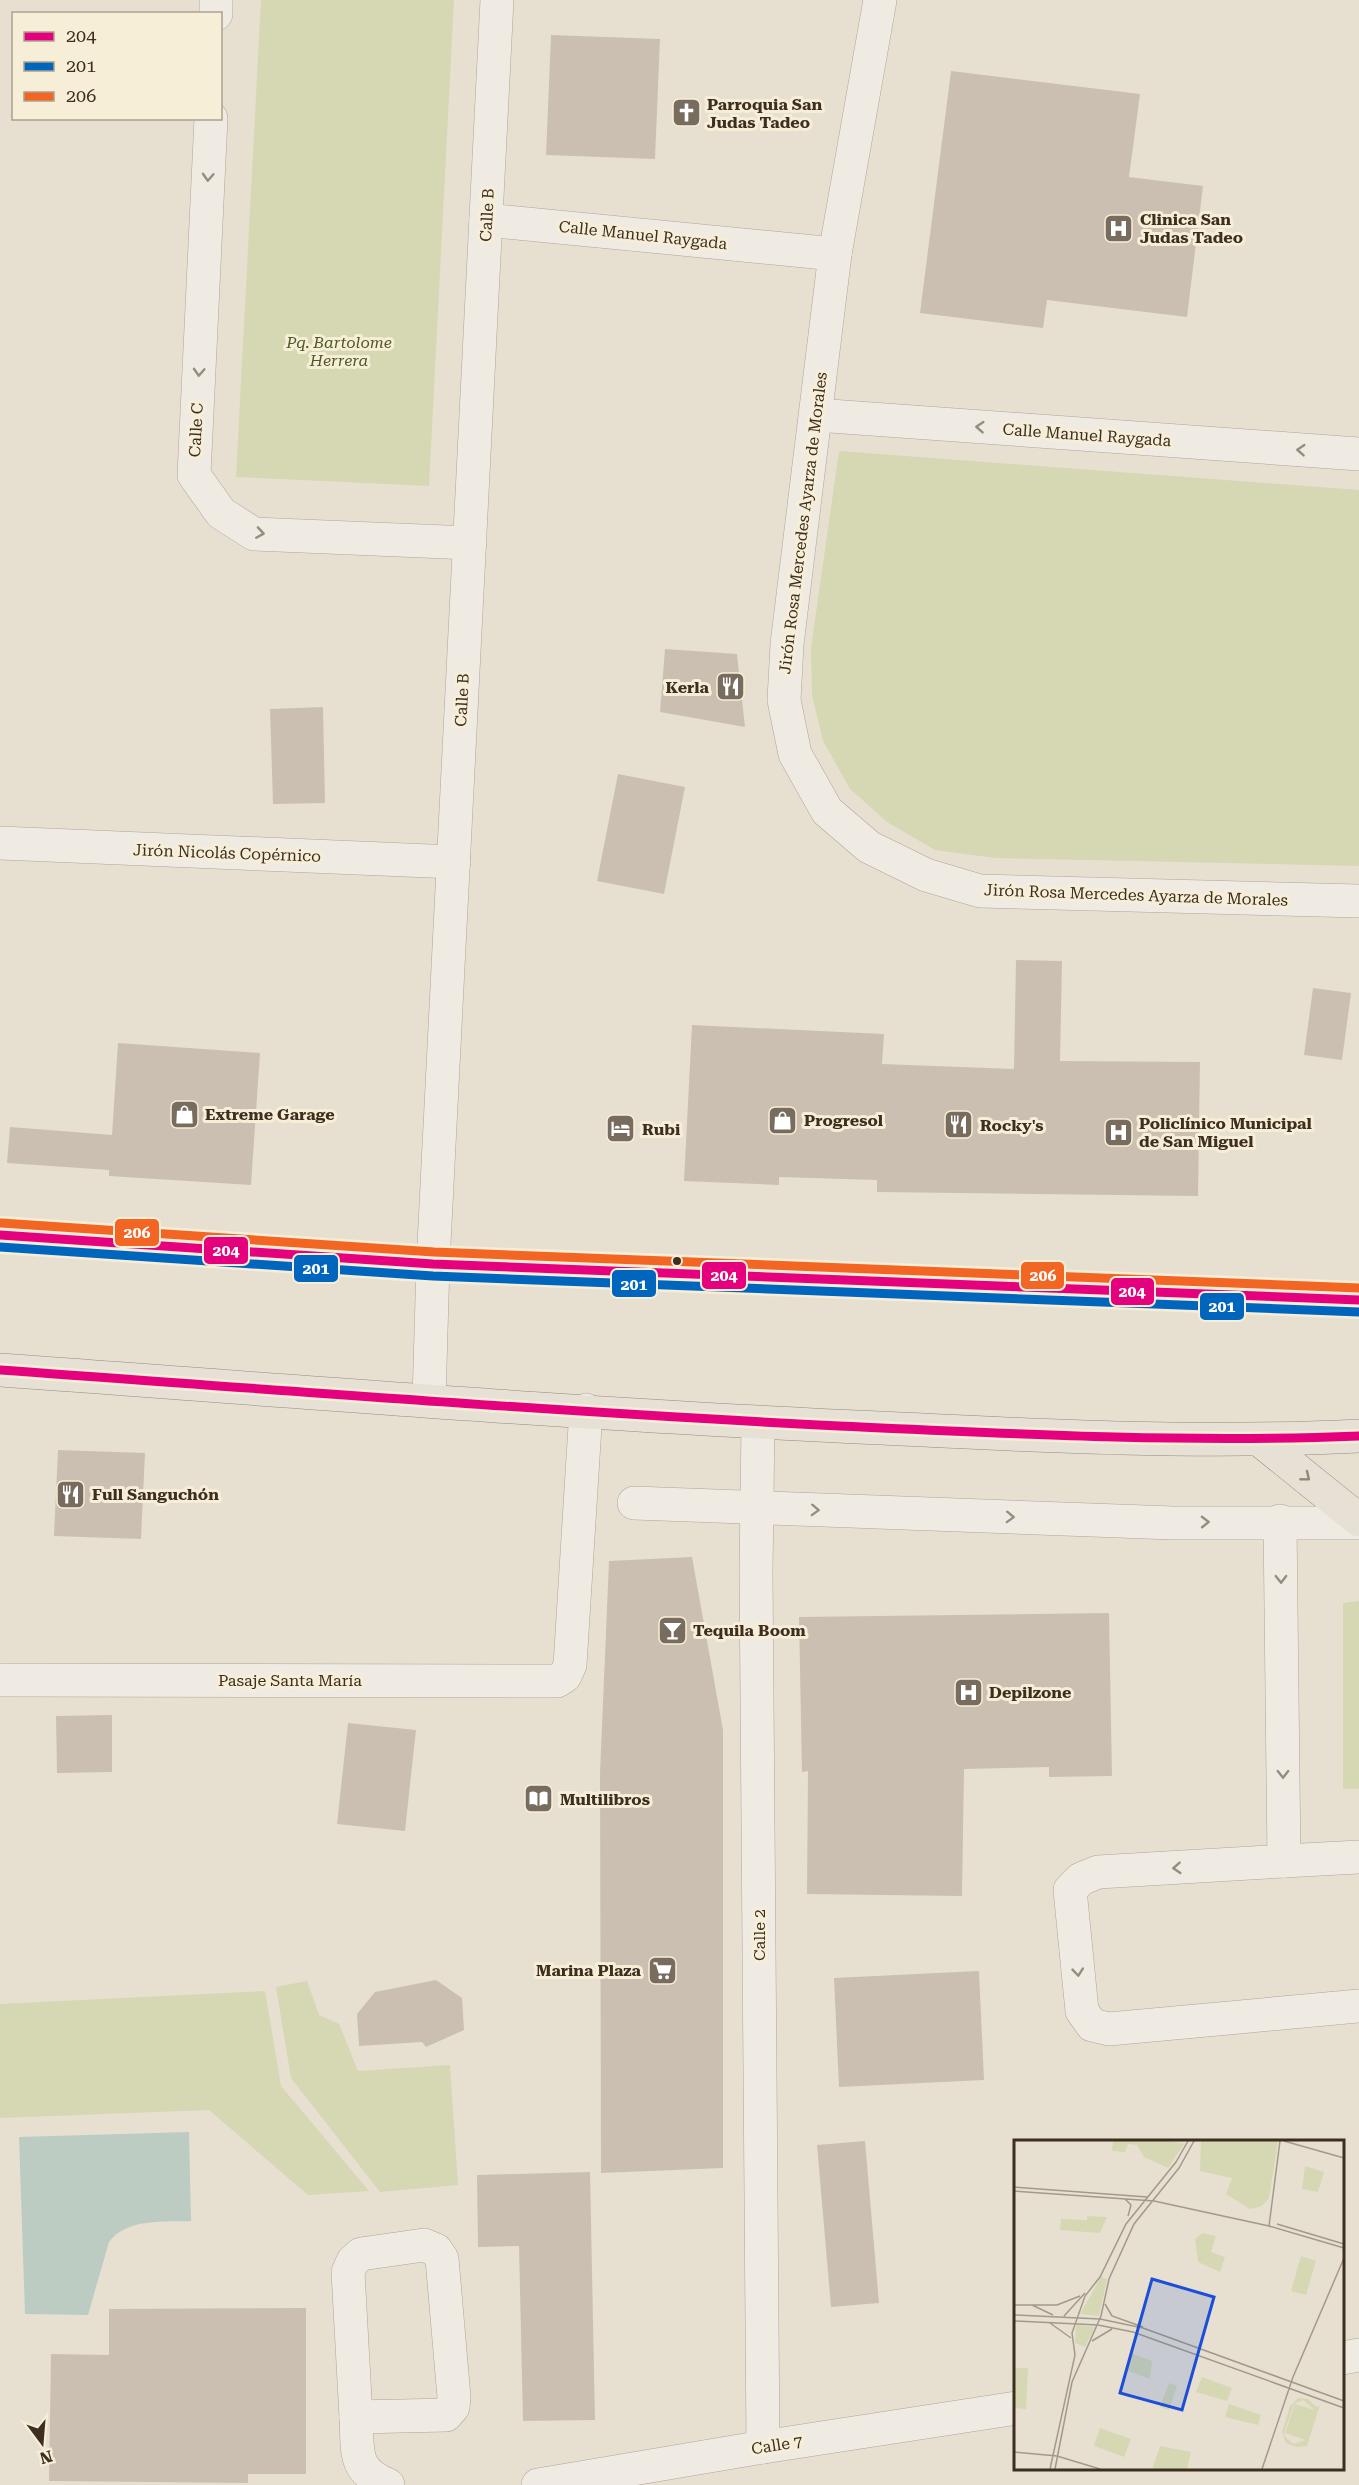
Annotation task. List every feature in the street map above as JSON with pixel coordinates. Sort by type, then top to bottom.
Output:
[{"type":"main road","points":[[0,1235],[433,1264],[1359,1300]]},
{"type":"main road","points":[[0,1370],[758,1423],[1064,1437],[1261,1441],[1359,1436]]},
{"type":"main road","points":[[1261,1441],[1359,1521]]},
{"type":"street","name":"Calle B","points":[[429,1400],[433,1264],[497,0]]},
{"type":"street","name":"Jirón Rosa Mercedes Ayarza de Morales","points":[[880,0],[835,254],[787,644],[784,700],[795,754],[827,812],[869,847],[926,875],[980,891],[1359,901]]},
{"type":"street","name":"Calle C","points":[[211,120],[194,475],[221,513],[254,534],[470,543]]},
{"type":"street","name":"Calle Manuel Raygada","points":[[486,220],[835,254]]},
{"type":"street","name":"Calle Manuel Raygada","points":[[816,415],[1359,454]]},
{"type":"street","name":"Jirón Nicolás Copérnico","points":[[0,843],[454,862]]},
{"type":"street","name":"Pasaje Santa María","points":[[0,1680],[557,1681],[565,1676],[570,1665],[586,1410]]},
{"type":"street","name":"Calle 2","points":[[758,1423],[756,1508],[763,2447]]},
{"type":"street","points":[[634,1503],[1173,1523],[1359,1521]]},
{"type":"street","points":[[1280,1521],[1284,1861]]},
{"type":"street","points":[[1359,1857],[1098,1872],[1081,1879],[1070,1890],[1082,2011],[1092,2025],[1109,2029],[1359,2006]]},
{"type":"street","points":[[356,2417],[446,2415],[453,2407],[442,2259],[436,2250],[423,2245],[361,2254],[353,2261],[348,2272],[356,2417],[360,2464],[372,2478],[387,2485]]},
{"type":"street","points":[[1344,2358],[1359,2355]]},
{"type":"street","name":"Calle 7","points":[[538,2485],[628,2477],[763,2447],[1014,2408]]},
{"type":"green space","name":"Pq. Bartolome Herrera","points":[[261,0],[454,0],[429,486],[236,477]]},
{"type":"green space","points":[[839,451],[1359,490],[1359,866],[995,858],[935,850],[887,822],[850,789],[823,741],[812,695],[811,648]]},
{"type":"green space","points":[[1359,1601],[1359,1789],[1343,1789],[1343,1603]]},
{"type":"green space","points":[[307,1981],[319,2015],[339,2024],[358,2071],[450,2065],[458,2185],[380,2192],[291,2078],[276,1987]]},
{"type":"green space","points":[[265,1991],[281,2086],[369,2191],[308,2195],[209,2110],[0,2118],[0,2004]]},
{"type":"shaded area","points":[[189,2132],[191,2221],[146,2223],[135,2225],[117,2234],[109,2242],[88,2315],[25,2314],[19,2137]]},
{"type":"building","points":[[551,35],[660,39],[655,159],[546,155]]},
{"type":"building","points":[[951,71],[1140,94],[1129,177],[1203,186],[1187,317],[1047,300],[1043,328],[920,313]]},
{"type":"building","points":[[665,649],[737,654],[745,727],[660,712]]},
{"type":"building","points":[[323,707],[325,803],[273,804],[270,709]]},
{"type":"building","points":[[618,774],[685,787],[664,894],[597,881]]},
{"type":"building","points":[[1016,960],[1062,961],[1060,1061],[1200,1062],[1198,1196],[877,1192],[877,1180],[779,1177],[779,1185],[684,1181],[692,1025],[884,1034],[882,1064],[1014,1069]]},
{"type":"building","points":[[1313,988],[1351,993],[1342,1060],[1304,1055]]},
{"type":"building","name":"Extreme Garage","points":[[118,1043],[260,1053],[251,1185],[109,1176],[109,1170],[7,1163],[10,1127],[112,1135]]},
{"type":"building","points":[[58,1450],[145,1453],[141,1539],[54,1536]]},
{"type":"building","name":"Marina Plaza","points":[[692,1557],[723,1730],[723,2168],[601,2173],[600,1773],[609,1561]]},
{"type":"building","points":[[1109,1613],[1112,1776],[1049,1777],[1049,1767],[964,1769],[962,1896],[807,1894],[808,1771],[802,1772],[799,1617]]},
{"type":"building","points":[[112,1715],[112,1772],[57,1773],[56,1716]]},
{"type":"building","points":[[348,1723],[416,1730],[405,1831],[337,1824]]},
{"type":"building","points":[[979,1971],[984,2080],[839,2087],[834,1978]]},
{"type":"building","points":[[436,1980],[462,1998],[464,2030],[426,2047],[422,2042],[359,2046],[357,2014],[375,1992]]},
{"type":"building","points":[[865,2141],[879,2303],[831,2307],[817,2145]]},
{"type":"building","points":[[590,2172],[595,2420],[523,2421],[519,2246],[478,2247],[477,2175]]},
{"type":"building","points":[[306,2308],[306,2474],[248,2474],[248,2483],[49,2481],[51,2354],[109,2355],[109,2309]]},
{"type":"transit line","name":"206","points":[[1,1223],[434,1252],[1359,1288]]},
{"type":"transit line","name":"204","points":[[0,1235],[433,1264],[1359,1300]]},
{"type":"transit line","name":"201","points":[[0,1247],[433,1276],[1359,1312]]},
{"type":"transit line","name":"204","points":[[0,1370],[524,1407],[839,1426],[1164,1438],[1359,1436]]},
{"type":"place","name":"Parroquia San Judas Tadeo","points":[[686,113]]},
{"type":"place","name":"Clinica San Judas Tadeo","points":[[1119,228]]},
{"type":"place","name":"Kerla","points":[[730,687]]},
{"type":"place","name":"Extreme Garage","points":[[184,1114]]},
{"type":"place","name":"Progresol","points":[[783,1120]]},
{"type":"place","name":"Rocky's","points":[[959,1125]]},
{"type":"place","name":"Rubi","points":[[621,1129]]},
{"type":"place","name":"Policlínico Municipal de San Miguel","points":[[1118,1132]]},
{"type":"place","name":"Full Sanguchón","points":[[71,1494]]},
{"type":"place","name":"Tequila Boom","points":[[672,1630]]},
{"type":"place","name":"Depilzone","points":[[968,1692]]},
{"type":"place","name":"Multilibros","points":[[539,1799]]},
{"type":"place","name":"Marina Plaza","points":[[662,1970]]}]
